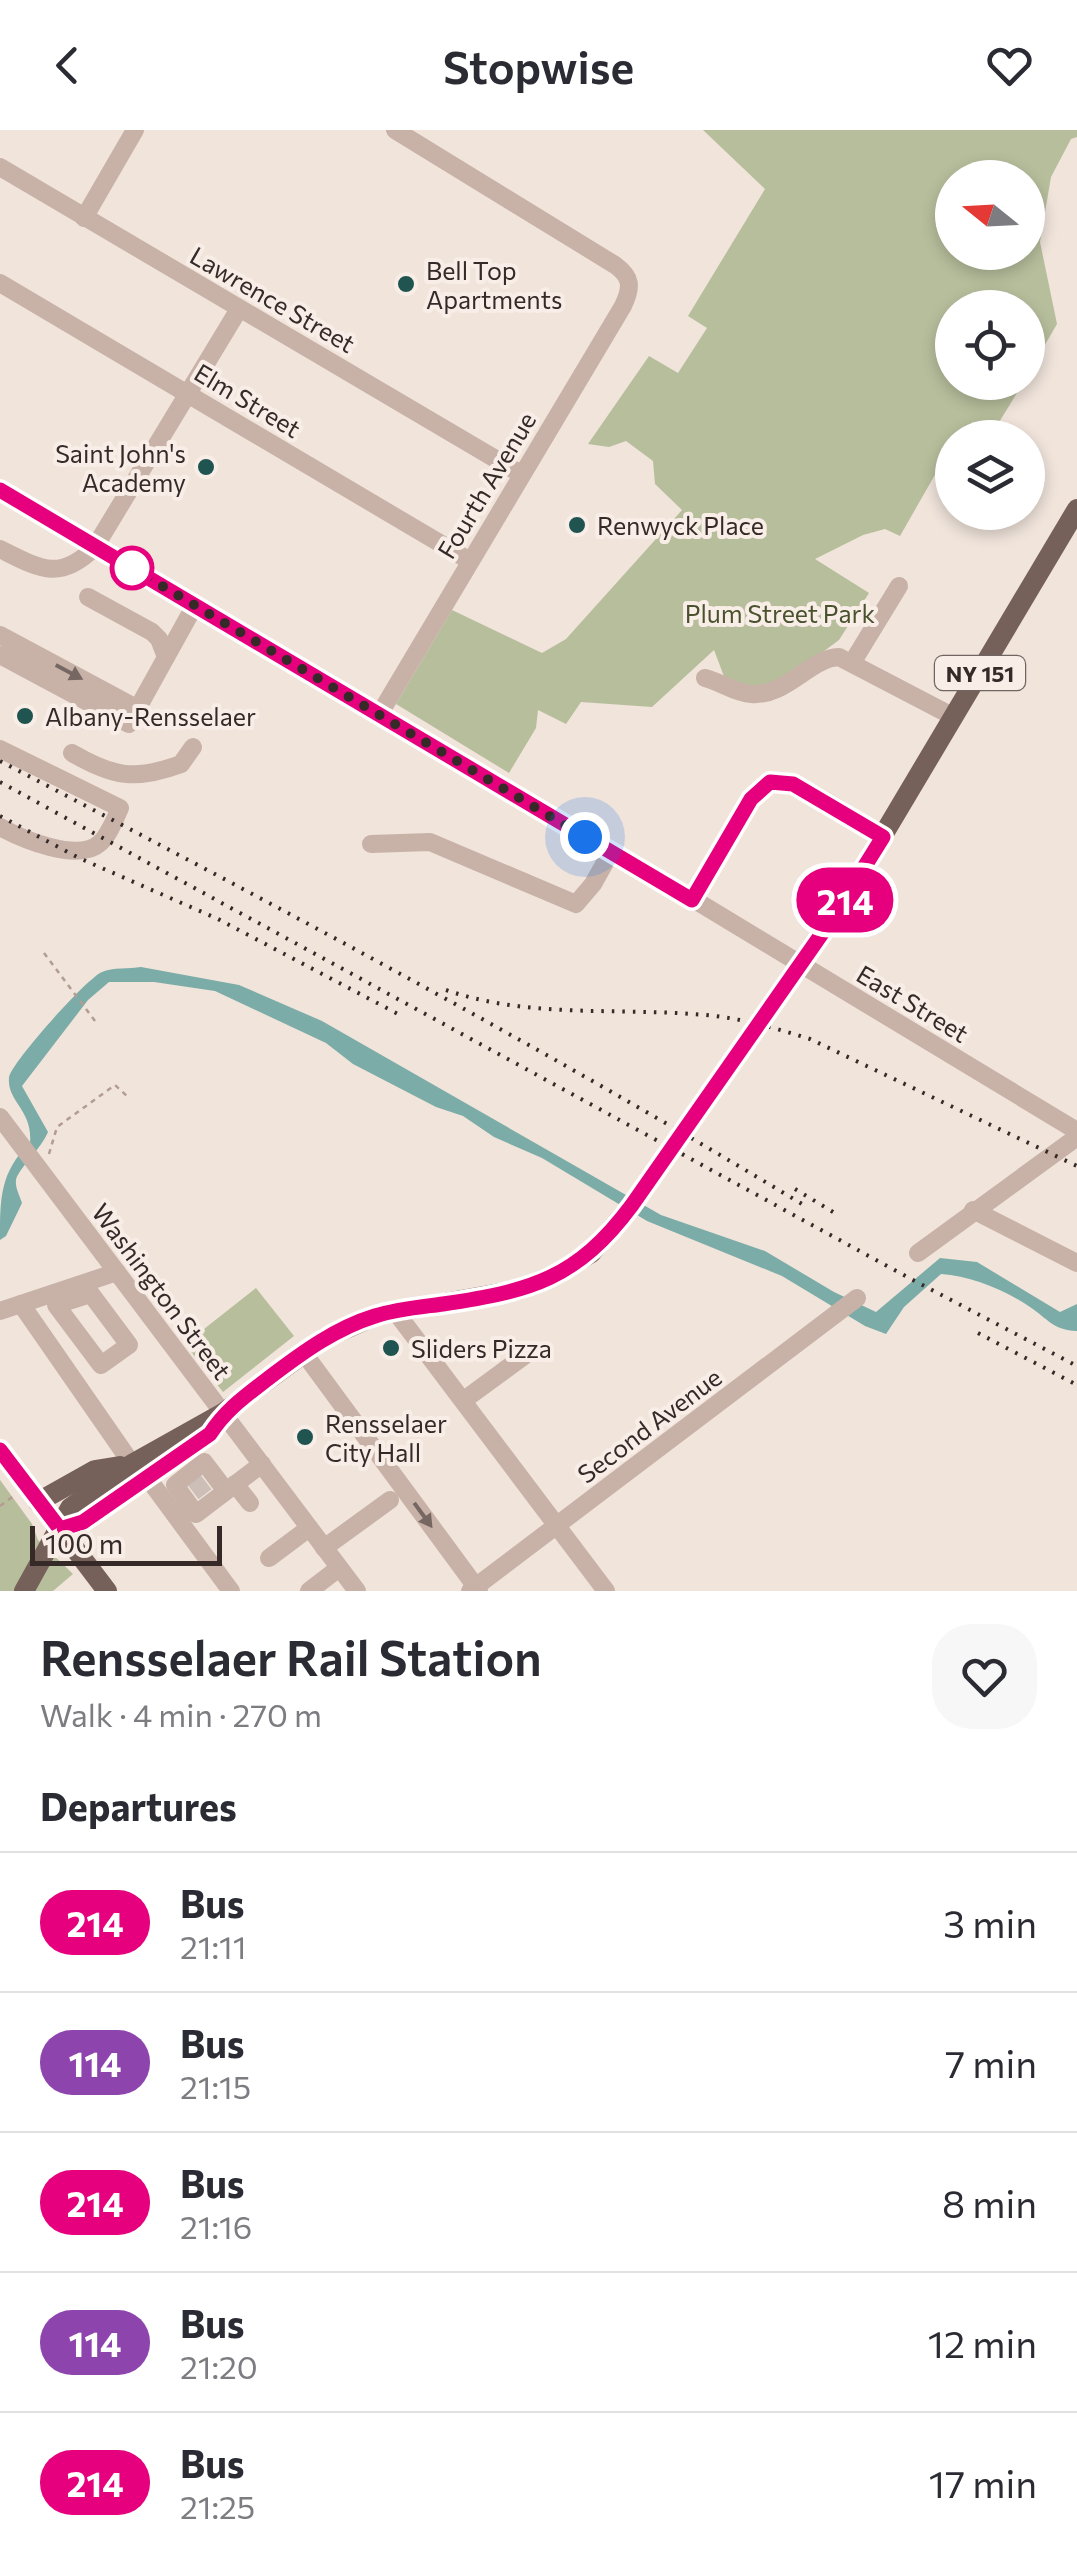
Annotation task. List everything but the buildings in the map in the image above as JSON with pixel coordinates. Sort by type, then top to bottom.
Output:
[{"type":"main road","name":"NY 151","points":[[60,1529],[83,1522],[139,1470],[303,1352],[344,1328],[395,1311],[518,1290],[560,1274],[591,1253],[632,1205],[845,899],[1077,509]]},
{"type":"main road","name":"NY 151","points":[[139,1470],[200,1487],[210,1434],[223,1413]]},
{"type":"main road","points":[[0,1450],[107,1591]]},
{"type":"main road","points":[[38,1502],[95,1470],[139,1470]]},
{"type":"main road","points":[[24,1591],[38,1570],[50,1539],[60,1529]]},
{"type":"street","points":[[84,218],[135,130]]},
{"type":"street","name":"Fourth Avenue","points":[[379,715],[623,306],[630,279],[615,264],[396,130]]},
{"type":"street","name":"Lawrence Street","points":[[0,167],[521,474]]},
{"type":"street","name":"Elm Street","points":[[0,283],[470,560]]},
{"type":"street","points":[[0,549],[36,567],[58,569],[79,564],[95,546],[239,308]]},
{"type":"street","name":"East Street","points":[[0,490],[692,900],[1077,1134]]},
{"type":"street","points":[[852,663],[900,586]]},
{"type":"street","points":[[88,597],[156,635],[166,656]]},
{"type":"street","points":[[0,655],[129,724],[195,606]]},
{"type":"street","points":[[0,635],[138,709]]},
{"type":"street","points":[[706,678],[749,695],[783,686],[832,657],[852,663],[954,718]]},
{"type":"street","points":[[58,779],[105,772],[159,772],[181,764],[193,747]]},
{"type":"street","points":[[0,749],[120,808],[101,842],[81,849],[48,847],[0,827]]},
{"type":"street","points":[[72,753],[105,772]]},
{"type":"street","points":[[692,900],[751,799],[770,782],[793,784],[883,837]]},
{"type":"street","points":[[371,844],[430,842],[576,904],[611,852]]},
{"type":"street","name":"Washington Street","points":[[3,1128],[34,1157],[357,1591]]},
{"type":"street","points":[[918,1252],[1077,1134]]},
{"type":"street","points":[[974,1210],[1077,1264]]},
{"type":"street","points":[[0,1312],[71,1294],[117,1272]]},
{"type":"street","name":"Second Avenue","points":[[475,1590],[857,1298]]},
{"type":"street","points":[[21,1304],[139,1470],[250,1502]]},
{"type":"street","points":[[395,1311],[606,1591]]},
{"type":"street","points":[[303,1352],[475,1590]]},
{"type":"street","points":[[464,1400],[524,1356]]},
{"type":"street","points":[[200,1487],[262,1464]]},
{"type":"street","points":[[200,1487],[231,1591]]},
{"type":"street","points":[[324,1548],[390,1500]]},
{"type":"street","points":[[269,1558],[309,1528]]},
{"type":"street","points":[[309,1591],[339,1568]]},
{"type":"path","points":[[44,952],[98,1025]]},
{"type":"path","points":[[34,1157],[57,1127],[115,1085],[128,1097]]},
{"type":"path","points":[[0,1506],[15,1495]]},
{"type":"green space","name":"Plum Street Park","points":[[703,130],[1077,130],[1077,137],[1071,139],[1051,177],[1045,212],[1045,160],[935,160],[935,270],[1045,270],[1045,266],[1057,324],[1045,345],[1045,290],[935,290],[935,400],[1013,400],[1000,420],[935,420],[935,475],[900,536],[885,529],[863,535],[815,559],[869,593],[839,640],[788,678],[748,689],[725,679],[714,650],[652,707],[581,702],[566,724],[538,710],[536,728],[509,773],[396,704],[452,610],[542,653],[566,639],[682,510],[655,484],[653,461],[626,441],[609,447],[588,444],[649,356],[678,373],[707,328],[688,316],[765,189]]},
{"type":"green space","points":[[256,1288],[294,1336],[223,1392],[185,1344]]},
{"type":"green space","points":[[0,1480],[32,1524],[38,1540],[73,1574],[53,1591],[0,1591]]},
{"type":"water","points":[[141,967],[239,985],[322,1021],[661,1215],[765,1251],[876,1312],[940,1258],[977,1262],[1060,1312],[1077,1304],[1077,1331],[1056,1326],[999,1290],[941,1274],[904,1307],[886,1334],[865,1326],[782,1276],[647,1221],[542,1158],[353,1064],[326,1043],[215,991],[154,982],[109,982],[88,1000],[22,1086],[48,1132],[18,1175],[16,1186],[22,1203],[6,1236],[0,1240],[0,1211],[7,1175],[30,1143],[28,1122],[9,1086],[12,1070],[50,1022],[94,978],[106,970]]},
{"type":"tunnel","points":[[193,1492],[206,1482]]},
{"type":"railway","points":[[0,761],[404,976],[802,1204]]},
{"type":"railway","points":[[0,782],[1077,1366]]},
{"type":"railway","points":[[0,816],[79,858],[218,919],[398,1014]]},
{"type":"railway","points":[[446,990],[542,1009],[705,1015],[771,1027],[810,1039],[1077,1166]]},
{"type":"railway","points":[[795,1189],[838,1215]]},
{"type":"railway","points":[[978,1333],[1077,1385]]},
{"type":"bus line","name":"214","points":[[0,490],[692,900],[751,799],[770,782],[793,784],[883,837],[830,922],[632,1205],[611,1234],[577,1263],[518,1290],[395,1311],[344,1328],[303,1352],[223,1413],[210,1434],[83,1522],[60,1529],[0,1450]]},
{"type":"place","name":"Bell Top Apartments","points":[[406,284]]},
{"type":"place","name":"Saint John's Academy","points":[[206,467]]},
{"type":"place","name":"Renwyck Place","points":[[577,525]]},
{"type":"place","name":"Albany-Rensselaer","points":[[25,716]]},
{"type":"place","name":"Sliders Pizza","points":[[391,1348]]},
{"type":"place","name":"Rensselaer City Hall","points":[[305,1437]]},
{"type":"route","points":[[132,568],[585,837]]}]
